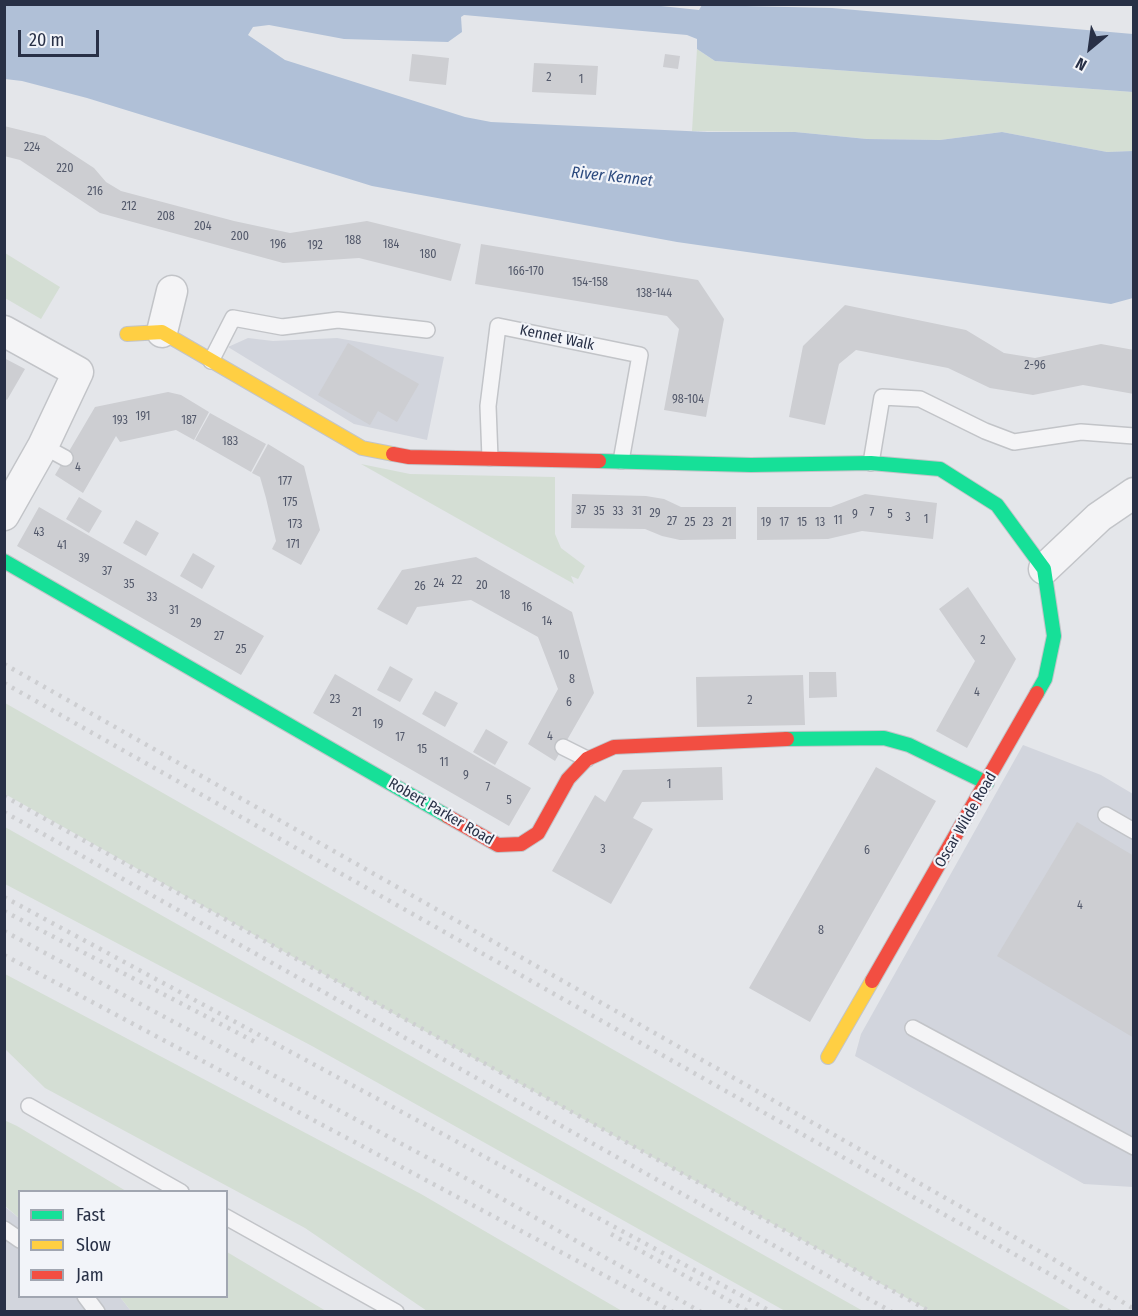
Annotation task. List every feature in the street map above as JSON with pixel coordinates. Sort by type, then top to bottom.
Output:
[{"type":"street","points":[[162,332],[172,291]]},
{"type":"street","points":[[4,332],[78,372],[54,452],[4,515]]},
{"type":"street","points":[[127,334],[162,332],[362,448],[409,457],[751,465],[872,463],[940,469],[997,505],[1044,569],[1099,517],[1134,493]]},
{"type":"street","name":"Robert Parker Road","points":[[4,561],[498,845],[521,844],[538,833],[568,779],[587,759],[614,747],[765,739],[884,738],[909,745],[987,783]]},
{"type":"street","name":"Oscar Wilde Road","points":[[828,1057],[1045,679],[1054,636],[1044,569]]},
{"type":"lane","points":[[211,361],[233,318],[282,327],[338,320],[427,330]]},
{"type":"lane","name":"Kennet Walk","points":[[490,458],[488,406],[498,326],[640,355],[621,461]]},
{"type":"lane","points":[[872,463],[882,397],[920,399],[985,431],[1014,442],[1082,432],[1134,436]]},
{"type":"lane","points":[[563,747],[587,759]]},
{"type":"lane","points":[[1106,815],[1134,831]]},
{"type":"lane","points":[[913,1028],[1134,1147]]},
{"type":"lane","points":[[29,1106],[179,1190]]},
{"type":"lane","points":[[228,1218],[396,1311]]},
{"type":"lane","points":[[4,1229],[18,1239]]},
{"type":"lane","points":[[87,1298],[97,1311]]},
{"type":"shaded area","points":[[697,49],[715,61],[1133,92],[1133,151],[1107,152],[1002,132],[940,140],[867,139],[795,132],[692,131]]},
{"type":"shaded area","points":[[5,253],[60,287],[41,319],[5,298]]},
{"type":"shaded area","points":[[248,338],[273,341],[337,338],[444,357],[427,440],[354,424],[228,347]]},
{"type":"shaded area","points":[[361,464],[410,474],[555,477],[555,534],[561,548],[585,566],[578,579],[571,576],[574,584]]},
{"type":"shaded area","points":[[5,703],[1072,1311],[930,1311],[403,1019],[5,794]]},
{"type":"shaded area","points":[[1023,745],[1101,775],[1133,794],[1133,1187],[1084,1184],[855,1056],[861,1034]]},
{"type":"shaded area","points":[[5,827],[863,1311],[785,1311],[312,1046],[5,884]]},
{"type":"shaded area","points":[[5,974],[421,1194],[622,1311],[427,1311],[305,1228],[45,1088],[5,1049]]},
{"type":"shaded area","points":[[4,1120],[124,1190],[18,1190],[18,1217],[5,1206]]},
{"type":"shaded area","points":[[4,1206],[18,1217],[18,1298],[121,1298],[131,1311],[5,1311]]},
{"type":"shaded area","points":[[228,1253],[326,1311],[131,1311],[121,1298],[228,1298]]},
{"type":"water","name":"River Kennet","points":[[5,4],[642,4],[699,10],[702,5],[832,8],[1133,34],[1133,92],[715,61],[697,49],[697,39],[687,35],[464,15],[461,17],[462,32],[448,42],[344,39],[269,25],[253,27],[248,35],[285,60],[465,117],[491,122],[708,132],[795,132],[867,139],[940,140],[1002,132],[1107,152],[1133,151],[1133,298],[1111,304],[677,242],[372,186],[87,98],[22,81],[5,79]]},
{"type":"building","points":[[412,54],[449,58],[446,85],[409,81]]},
{"type":"building","points":[[665,54],[680,56],[678,69],[663,67]]},
{"type":"building","points":[[534,63],[598,66],[596,95],[532,92]]},
{"type":"building","points":[[4,126],[45,136],[94,168],[106,182],[121,191],[234,221],[290,233],[367,221],[461,244],[451,281],[359,258],[283,263],[100,213],[20,160],[4,156]]},
{"type":"building","points":[[481,244],[698,280],[724,319],[706,417],[664,410],[679,329],[667,316],[475,284]]},
{"type":"building","points":[[845,305],[966,330],[1004,353],[1035,358],[1101,344],[1134,350],[1134,394],[1083,385],[1033,395],[990,388],[948,368],[856,350],[839,364],[825,425],[789,417],[803,346]]},
{"type":"building","points":[[348,343],[419,384],[397,422],[378,411],[370,425],[318,395]]},
{"type":"building","points":[[4,358],[25,369],[7,400],[4,398]]},
{"type":"building","points":[[168,392],[181,395],[209,412],[194,440],[176,430],[120,442],[116,436],[83,493],[55,475],[95,407]]},
{"type":"building","points":[[210,413],[266,444],[251,472],[195,440]]},
{"type":"building","points":[[268,444],[304,466],[320,530],[301,565],[272,549],[276,541],[266,498],[260,477],[252,473]]},
{"type":"building","points":[[572,494],[646,496],[664,499],[681,507],[736,507],[736,539],[680,540],[645,529],[571,528]]},
{"type":"building","points":[[865,494],[937,503],[933,539],[862,531],[828,539],[757,540],[757,507],[831,507]]},
{"type":"building","points":[[79,497],[102,511],[89,533],[66,519]]},
{"type":"building","points":[[39,507],[264,636],[241,675],[17,546]]},
{"type":"building","points":[[136,520],[159,533],[146,556],[123,543]]},
{"type":"building","points":[[193,553],[215,566],[202,589],[180,576]]},
{"type":"building","points":[[476,557],[572,612],[594,693],[555,761],[528,744],[558,689],[538,637],[471,600],[417,607],[407,625],[377,609],[402,570]]},
{"type":"building","points":[[968,587],[1016,659],[967,748],[936,731],[975,661],[939,609]]},
{"type":"building","points":[[390,666],[413,679],[400,702],[377,690]]},
{"type":"building","points":[[809,672],[836,672],[837,697],[809,698]]},
{"type":"building","points":[[335,674],[531,788],[509,826],[313,713]]},
{"type":"building","points":[[803,675],[805,725],[697,727],[696,677]]},
{"type":"building","points":[[435,691],[458,703],[445,727],[422,714]]},
{"type":"building","points":[[486,729],[508,742],[495,765],[473,752]]},
{"type":"building","points":[[722,767],[723,800],[642,802],[633,818],[653,829],[611,904],[552,871],[595,795],[605,802],[623,770]]},
{"type":"building","points":[[876,767],[936,801],[810,1022],[749,988]]},
{"type":"building","points":[[1077,822],[1134,856],[1134,1038],[997,956]]},
{"type":"railway","points":[[4,664],[1053,1259],[1134,1309]]},
{"type":"railway","points":[[4,683],[1053,1276],[1111,1312]]},
{"type":"railway","points":[[4,796],[931,1312]]},
{"type":"railway","points":[[4,812],[892,1312]]},
{"type":"railway","points":[[4,897],[772,1312]]},
{"type":"railway","points":[[4,911],[257,1043]]},
{"type":"railway","points":[[4,931],[471,1181],[701,1312]]},
{"type":"railway","points":[[4,955],[673,1312]]},
{"type":"railway","points":[[611,1234],[749,1312]]},
{"type":"traffic: fast","points":[[599,461],[751,465],[871,463],[940,469],[997,505],[1044,569],[1054,636],[1045,679],[1037,693]]},
{"type":"traffic: fast","points":[[4,561],[447,816]]},
{"type":"traffic: fast","points":[[787,739],[884,738],[909,745],[987,783]]},
{"type":"traffic: slow","points":[[127,334],[162,332],[362,448],[393,454]]},
{"type":"traffic: slow","points":[[828,1057],[872,981]]},
{"type":"traffic: jam","points":[[393,454],[409,457],[599,461]]},
{"type":"traffic: jam","points":[[872,981],[1037,693]]},
{"type":"traffic: jam","points":[[447,816],[498,845],[521,844],[538,833],[568,779],[587,759],[614,747],[787,739]]}]
